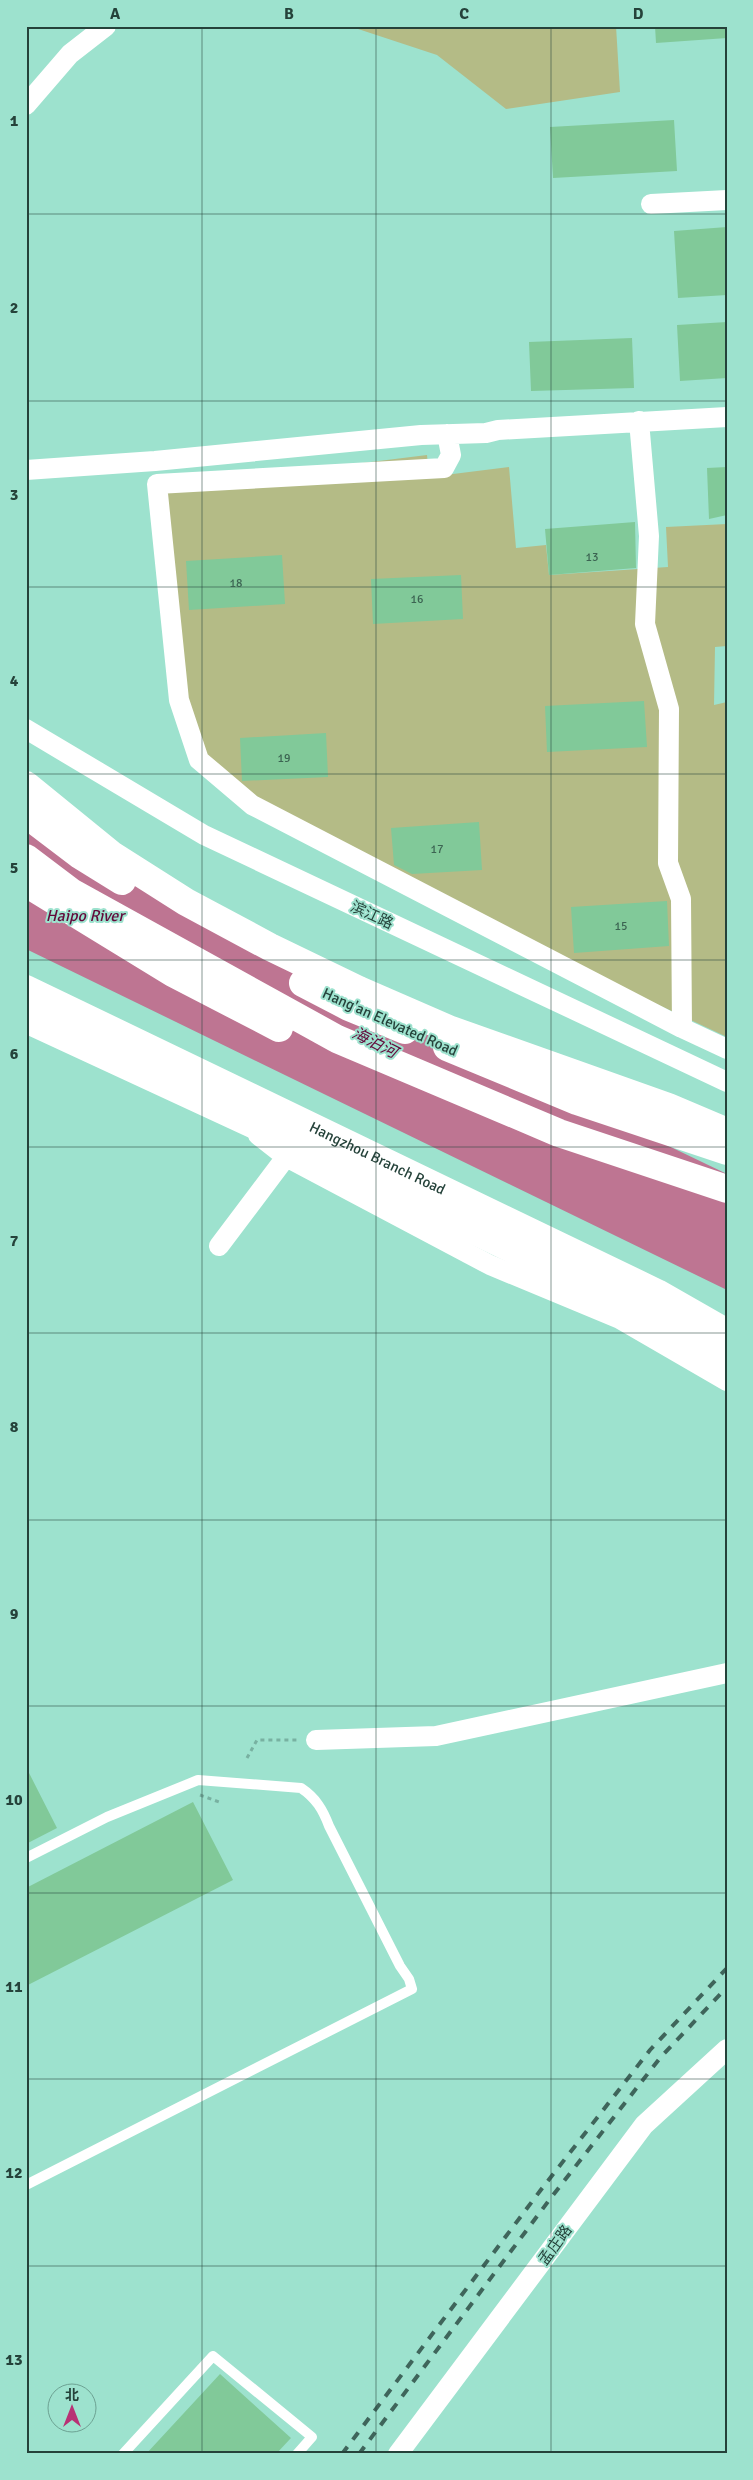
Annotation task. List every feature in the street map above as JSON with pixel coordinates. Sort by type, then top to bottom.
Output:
[{"type":"main road","points":[[26,785],[112,855],[186,902],[270,947],[359,990],[451,1030],[668,1107],[727,1132]]},
{"type":"main road","name":"Hang'an Elevated Road","points":[[26,814],[80,855],[192,924],[349,1008],[577,1101],[727,1151]]},
{"type":"main road","points":[[26,858],[71,892],[338,1040],[559,1133],[727,1189]]},
{"type":"main road","points":[[26,883],[173,972],[274,1026],[354,1062],[447,1100],[602,1147]]},
{"type":"main road","name":"Hangzhou Branch Road","points":[[26,989],[336,1150],[649,1316],[727,1361]]},
{"type":"main road","name":"Hangzhou Branch Road","points":[[26,1019],[231,1114],[336,1150],[657,1293],[727,1333]]},
{"type":"street","points":[[26,105],[70,54],[106,26]]},
{"type":"street","points":[[651,204],[727,200]]},
{"type":"street","points":[[26,470],[155,461],[448,434],[640,420],[727,418]]},
{"type":"street","points":[[640,420],[649,536],[645,624],[670,709],[668,863],[681,899],[682,1028]]},
{"type":"street","points":[[448,434],[451,455],[444,468],[157,484],[179,700],[199,760],[252,805],[682,1028],[727,1049]]},
{"type":"street","name":"滨江路","points":[[26,729],[204,836],[727,1082]]},
{"type":"street","points":[[231,1114],[286,1157],[490,1264],[620,1319],[727,1380]]},
{"type":"street","points":[[219,1246],[286,1157]]},
{"type":"street","points":[[316,1740],[436,1736],[727,1673]]},
{"type":"street","name":"孟庄路","points":[[398,2454],[644,2125],[727,2049]]},
{"type":"lane","points":[[26,1858],[107,1817],[198,1780],[301,1788],[309,1793],[322,1809],[392,1951],[409,1978],[412,1989],[26,2185]]},
{"type":"lane","points":[[124,2454],[213,2356],[312,2437],[296,2454]]},
{"type":"path","points":[[247,1758],[258,1740],[316,1740]]},
{"type":"green space","points":[[349,26],[616,26],[620,92],[506,109],[437,55]]},
{"type":"green space","points":[[427,455],[429,477],[509,467],[516,548],[546,545],[549,575],[668,567],[666,527],[727,524],[727,646],[715,647],[714,705],[727,702],[727,1037],[543,951],[252,805],[199,760],[179,700],[162,488]]},
{"type":"water","name":"Haipo River","points":[[26,817],[233,937],[727,1174],[727,1290],[26,949]]},
{"type":"building","points":[[655,26],[727,26],[727,38],[656,43]]},
{"type":"building","points":[[674,120],[677,171],[553,178],[550,127]]},
{"type":"building","points":[[727,227],[727,295],[678,298],[674,231]]},
{"type":"building","points":[[727,322],[727,378],[680,381],[677,325]]},
{"type":"building","points":[[632,338],[634,388],[531,391],[529,342]]},
{"type":"building","points":[[727,467],[727,515],[709,519],[707,468]]},
{"type":"building","points":[[635,522],[636,568],[549,575],[545,529]]},
{"type":"building","points":[[282,555],[285,604],[189,610],[186,561]]},
{"type":"building","points":[[461,575],[463,619],[373,624],[371,579]]},
{"type":"building","points":[[644,701],[647,747],[547,752],[545,706]]},
{"type":"building","points":[[326,733],[328,777],[242,781],[240,738]]},
{"type":"building","points":[[479,822],[482,870],[412,874],[394,865],[391,828]]},
{"type":"building","points":[[667,901],[669,946],[574,953],[571,907]]},
{"type":"building","points":[[26,1767],[57,1828],[26,1844]]},
{"type":"building","points":[[193,1802],[233,1880],[26,1986],[26,1888]]},
{"type":"building","points":[[220,2374],[291,2438],[276,2454],[146,2454]]},
{"type":"railway","points":[[342,2454],[540,2191],[650,2050],[727,1968]]},
{"type":"railway","points":[[359,2454],[550,2199],[660,2058],[727,1987]]},
{"type":"water label","name":"海泊河","points":[[375,1042]]}]
